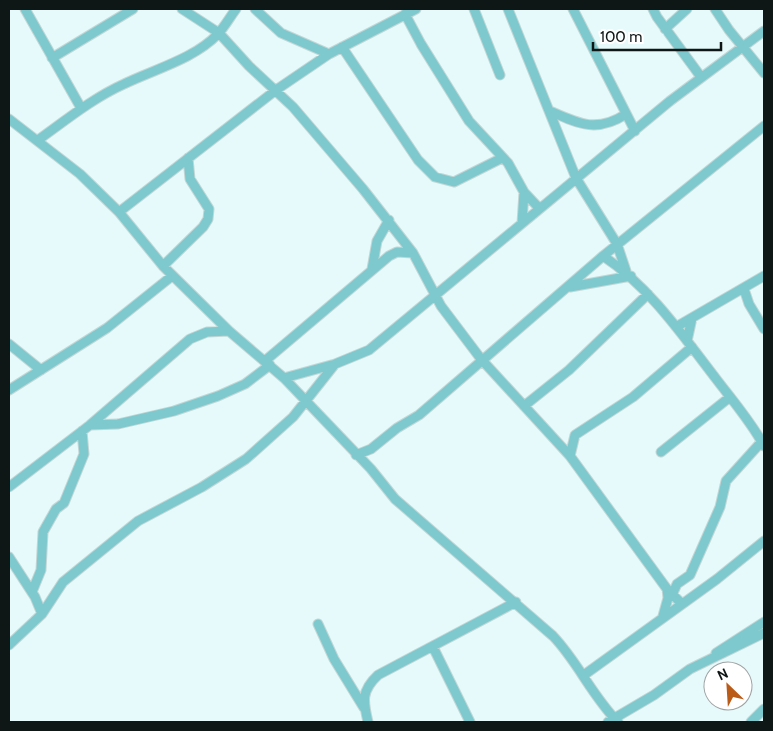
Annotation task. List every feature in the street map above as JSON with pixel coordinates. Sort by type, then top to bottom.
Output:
[{"type":"street","points":[[25,9],[81,108]]},
{"type":"street","points":[[52,58],[133,9]]},
{"type":"street","points":[[182,9],[219,33],[243,61],[293,107],[389,220],[413,253],[446,313],[481,359],[570,456],[670,592],[681,603]]},
{"type":"street","points":[[38,140],[81,108],[124,84],[178,60],[210,41],[219,33],[236,9]]},
{"type":"street","points":[[255,9],[280,33],[329,54]]},
{"type":"street","points":[[119,212],[276,90],[329,54],[416,9]]},
{"type":"street","points":[[474,9],[500,75]]},
{"type":"street","points":[[508,9],[576,178],[617,244],[628,273]]},
{"type":"street","points":[[573,9],[634,131]]},
{"type":"street","points":[[644,9],[655,13],[701,77]]},
{"type":"street","points":[[665,28],[687,9]]},
{"type":"street","points":[[715,9],[764,74]]},
{"type":"street","points":[[405,14],[453,97],[482,137],[512,170],[524,192],[539,208]]},
{"type":"street","points":[[284,378],[335,364],[369,350],[634,131],[701,77],[764,31]]},
{"type":"street","points":[[342,47],[418,160],[435,177],[454,182],[502,158]]},
{"type":"street","points":[[550,111],[581,125],[601,126],[614,122],[626,114]]},
{"type":"street","points":[[9,119],[80,174],[119,212],[172,276],[229,331],[268,362],[395,499],[516,602],[564,647],[613,721],[744,633],[764,622]]},
{"type":"street","points":[[356,455],[371,449],[397,428],[419,415],[481,359],[617,244],[764,126]]},
{"type":"street","points":[[163,266],[203,227],[208,218],[209,209],[190,179],[188,158]]},
{"type":"street","points":[[522,223],[524,192]]},
{"type":"street","points":[[372,268],[377,240],[389,220]]},
{"type":"street","points":[[90,425],[118,424],[174,410],[218,396],[244,384],[372,268],[397,252],[413,253]]},
{"type":"street","points":[[603,256],[628,273],[648,294],[676,327],[764,442],[726,481],[720,507],[690,574],[670,592],[662,617]]},
{"type":"street","points":[[568,287],[628,273]]},
{"type":"street","points":[[9,390],[107,328],[172,276]]},
{"type":"street","points":[[676,327],[764,276]]},
{"type":"street","points":[[744,289],[749,304],[764,329]]},
{"type":"street","points":[[524,406],[570,370],[648,294]]},
{"type":"street","points":[[570,456],[575,435],[633,397],[689,344],[692,318]]},
{"type":"street","points":[[9,487],[90,425],[190,339],[207,332],[229,331]]},
{"type":"street","points":[[9,344],[42,370]]},
{"type":"street","points":[[9,646],[42,614],[64,582],[138,521],[202,487],[246,459],[279,431],[335,364]]},
{"type":"street","points":[[661,452],[730,397]]},
{"type":"street","points":[[32,592],[41,570],[43,532],[56,509],[64,503],[84,454],[82,431]]},
{"type":"street","points":[[584,675],[681,603],[717,579],[764,541]]},
{"type":"street","points":[[9,557],[32,592],[42,614]]},
{"type":"street","points":[[368,722],[365,708],[366,688],[378,675],[516,602]]},
{"type":"street","points":[[318,624],[334,659],[365,708]]},
{"type":"street","points":[[690,669],[764,633]]},
{"type":"street","points":[[433,647],[470,722]]},
{"type":"street","points":[[751,722],[764,709]]}]
